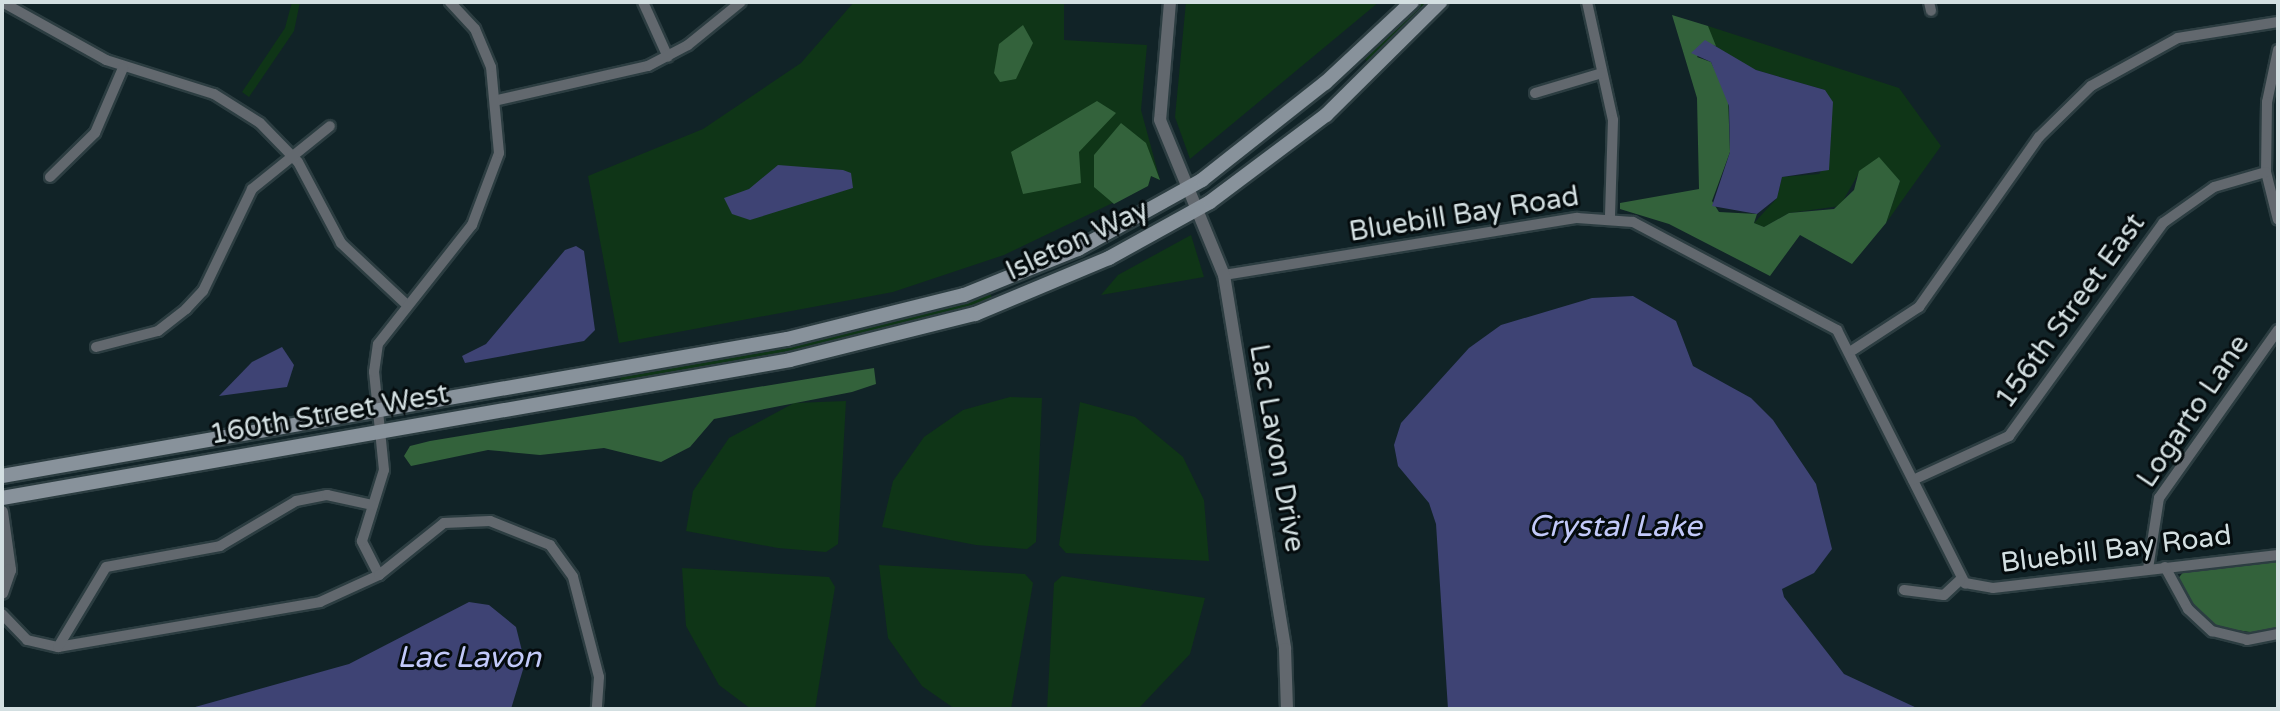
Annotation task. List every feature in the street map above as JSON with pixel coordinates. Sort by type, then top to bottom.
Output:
[{"type":"main road","name":"Isleton Way","points":[[662,360],[829,331],[964,295],[1191,201],[1412,2]]},
{"type":"main road","name":"Isleton Way","points":[[664,381],[874,343],[975,314],[1109,258],[1191,201],[1326,115],[1440,2]]},
{"type":"main road","name":"160th Street West","points":[[2,476],[662,360]]},
{"type":"main road","name":"160th Street West","points":[[2,498],[664,381]]},
{"type":"street","points":[[2,2],[123,68],[227,100],[292,154],[341,243],[405,303]]},
{"type":"street","points":[[379,575],[362,541],[384,470],[378,410],[378,344],[405,303],[481,209],[499,153],[498,100],[484,48],[450,2]]},
{"type":"street","points":[[643,2],[668,57]]},
{"type":"street","points":[[498,100],[612,78],[668,57],[741,2]]},
{"type":"street","name":"Lac Lavon Drive","points":[[1170,2],[1158,111],[1191,201],[1224,275],[1285,649],[1287,709]]},
{"type":"street","points":[[1587,2],[1614,132],[1610,217]]},
{"type":"street","points":[[1853,350],[1919,307],[2039,137],[2091,86],[2191,34],[2278,22]]},
{"type":"street","points":[[2278,50],[2267,102],[2266,172],[2278,220]]},
{"type":"street","points":[[50,177],[95,133],[123,68]]},
{"type":"street","points":[[1535,93],[1602,73]]},
{"type":"street","points":[[96,347],[158,331],[195,301],[246,197],[292,154],[330,126]]},
{"type":"street","name":"156th Street East","points":[[1913,480],[2009,436],[2163,223],[2214,187],[2266,172]]},
{"type":"street","name":"Bluebill Bay Road","points":[[1224,275],[1610,217],[1662,232],[1821,316],[1853,350],[1960,580],[1993,588],[2278,555]]},
{"type":"street","name":"Logarto Lane","points":[[2148,569],[2159,498],[2278,330]]},
{"type":"street","points":[[58,647],[106,567],[220,546],[296,501],[327,495],[373,505]]},
{"type":"street","points":[[2,512],[10,570],[2,593]]},
{"type":"street","points":[[2,614],[27,640],[58,647],[320,602],[379,575],[444,523],[490,521],[550,545],[583,600],[599,677],[597,709]]},
{"type":"street","points":[[2165,567],[2188,609],[2212,631],[2247,640],[2278,634]]},
{"type":"street","points":[[1904,590],[1944,595],[1960,580]]},
{"type":"green space","points":[[292,2],[300,2],[294,31],[249,97],[242,92],[285,28]]},
{"type":"green space","points":[[854,2],[1064,2],[1064,40],[1147,45],[1141,110],[1160,180],[1151,176],[1148,186],[1004,255],[893,292],[619,343],[588,176],[703,129],[801,63]]},
{"type":"green space","points":[[1186,2],[1379,2],[1190,159],[1175,117]]},
{"type":"green space","points":[[1420,2],[1430,2],[1370,65],[1365,59]]},
{"type":"green space","points":[[1672,15],[1708,26],[1716,46],[1707,44],[1697,57],[1711,62],[1728,97],[1730,152],[1712,201],[1719,212],[1757,214],[1754,223],[1764,227],[1789,213],[1834,209],[1854,190],[1859,171],[1879,157],[1900,181],[1886,223],[1852,264],[1800,235],[1770,276],[1669,224],[1620,209],[1620,203],[1699,189],[1697,98]]},
{"type":"green space","points":[[1023,25],[1033,43],[1016,79],[1000,82],[994,73],[999,44]]},
{"type":"green space","points":[[1708,26],[1899,88],[1941,146],[1886,223],[1900,181],[1878,158],[1860,171],[1840,206],[1789,213],[1764,227],[1754,223],[1777,198],[1782,177],[1819,174],[1827,163],[1832,111],[1825,90],[1756,70],[1710,46]]},
{"type":"green space","points":[[1097,101],[1116,113],[1079,152],[1081,183],[1023,194],[1011,152]]},
{"type":"green space","points":[[1121,123],[1146,143],[1160,180],[1151,176],[1148,186],[1114,204],[1094,187],[1094,155]]},
{"type":"green space","points":[[1191,235],[1204,277],[1101,295],[1118,275]]},
{"type":"green space","points":[[990,293],[993,300],[971,308],[859,340],[621,382],[620,374],[832,337]]},
{"type":"green space","points":[[874,368],[876,384],[852,392],[714,419],[690,447],[661,462],[604,448],[540,455],[488,450],[411,466],[404,456],[410,446],[430,441]]},
{"type":"green space","points":[[1010,397],[1042,398],[1036,542],[1027,549],[976,545],[882,527],[893,481],[924,437],[963,410]]},
{"type":"green space","points":[[846,401],[838,544],[826,552],[778,548],[686,531],[693,491],[729,438],[794,403]]},
{"type":"green space","points":[[1080,402],[1135,417],[1183,457],[1204,500],[1209,561],[1066,553],[1059,545]]},
{"type":"green space","points":[[2278,561],[2278,629],[2264,634],[2215,627],[2191,607],[2177,580],[2184,571]]},
{"type":"green space","points":[[879,565],[1025,574],[1033,583],[1011,709],[955,709],[922,686],[888,638]]},
{"type":"green space","points":[[682,568],[829,577],[835,587],[815,709],[751,709],[719,685],[686,626]]},
{"type":"green space","points":[[1062,576],[1205,598],[1190,654],[1139,708],[1047,709],[1054,583]]},
{"type":"water","points":[[1705,40],[1756,70],[1825,90],[1833,102],[1829,170],[1782,177],[1777,198],[1757,214],[1712,206],[1730,152],[1729,106],[1711,62],[1691,53]]},
{"type":"water","points":[[778,165],[843,170],[851,173],[853,188],[750,220],[732,214],[724,198],[749,189]]},
{"type":"water","points":[[576,246],[584,251],[595,330],[584,341],[465,363],[462,356],[486,344],[565,250]]},
{"type":"water","name":"Crystal Lake","points":[[1633,296],[1676,321],[1693,366],[1751,398],[1773,420],[1816,484],[1832,549],[1814,573],[1782,589],[1784,597],[1844,674],[1919,709],[1448,709],[1436,524],[1429,503],[1398,466],[1394,445],[1401,423],[1469,348],[1501,325],[1592,298]]},
{"type":"water","points":[[282,347],[294,365],[287,387],[219,396],[252,362]]},
{"type":"water","name":"Lac Lavon","points":[[469,602],[489,605],[516,627],[525,663],[511,709],[188,709],[349,664]]}]
